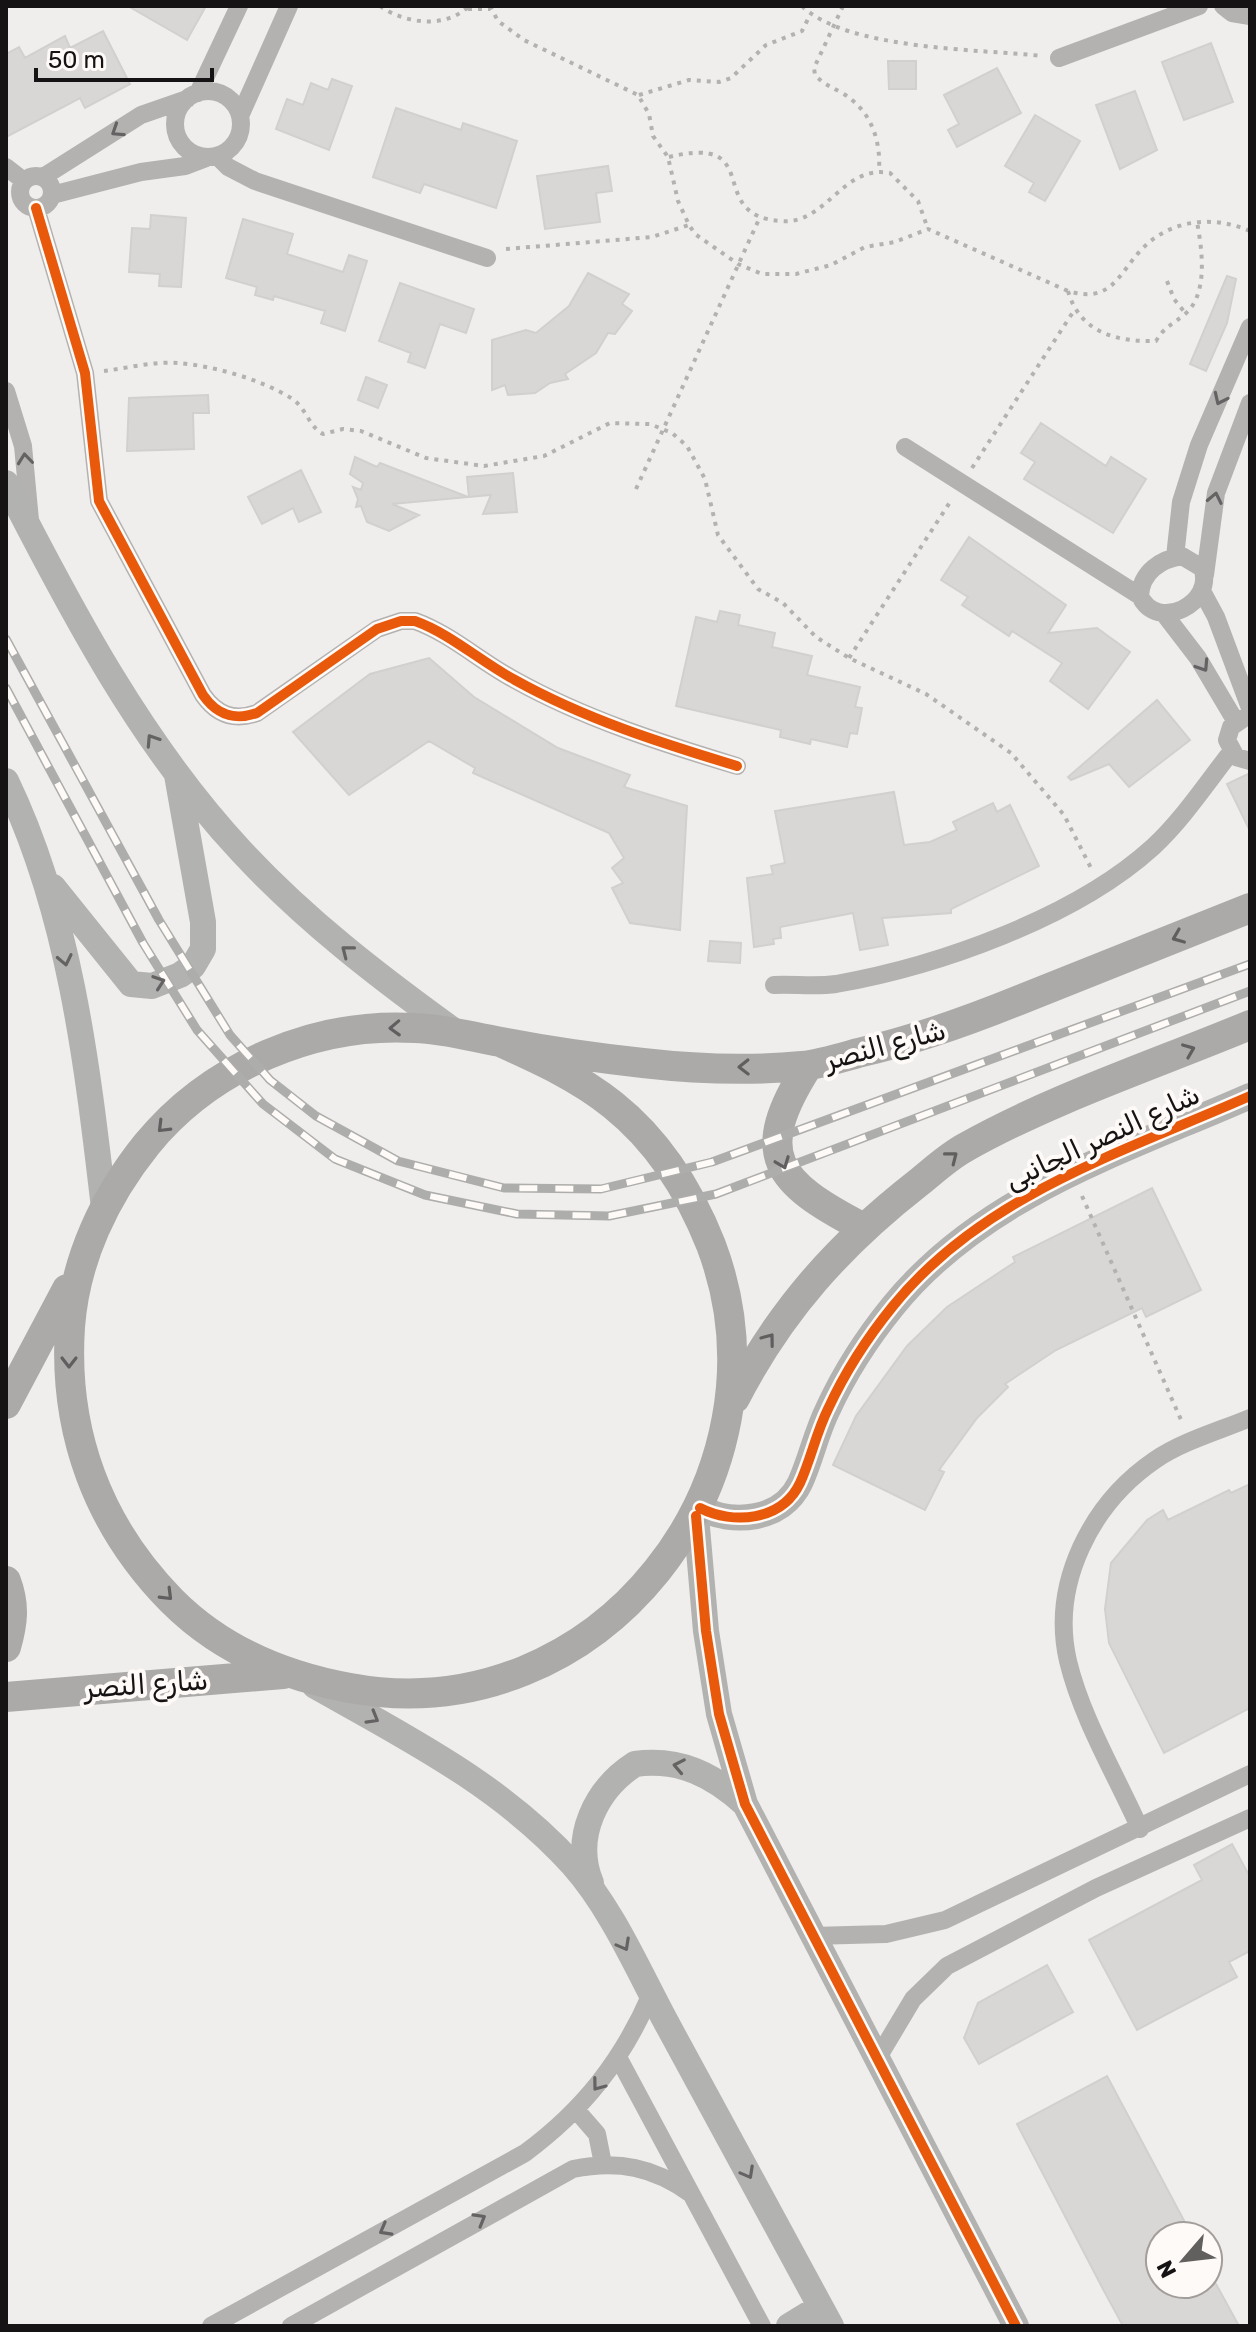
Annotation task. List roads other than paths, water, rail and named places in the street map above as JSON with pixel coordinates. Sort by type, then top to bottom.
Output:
[{"type":"main road","name":"شارع النصر","points":[[500,1042],[640,1063],[711,1068],[808,1066],[904,1043],[963,1023],[1250,908]]},
{"type":"main road","points":[[731,1407],[760,1351],[809,1284],[862,1227],[964,1148],[1017,1121],[1250,1025]]},
{"type":"main road","points":[[6,1404],[127,1168],[157,1132],[191,1100],[243,1066],[315,1038],[361,1029],[408,1027],[454,1031],[500,1042],[561,1069],[616,1107],[662,1155],[698,1211],[722,1274],[733,1340],[731,1407],[719,1459],[698,1512],[653,1580],[596,1631],[530,1669],[457,1690],[380,1694],[295,1677],[234,1649],[187,1616],[147,1575],[107,1515],[89,1476],[73,1421],[68,1364],[72,1307],[86,1251]]},
{"type":"main road","points":[[808,1066],[780,1117],[775,1141],[783,1166],[792,1183],[811,1199],[862,1227]]},
{"type":"main road","points":[[6,1581],[12,1597],[13,1622],[6,1647]]},
{"type":"main road","name":"شارع النصر","points":[[6,1697],[81,1688],[295,1677]]},
{"type":"street","points":[[239,6],[193,96],[175,121],[183,146],[212,157],[255,181],[487,258]]},
{"type":"street","points":[[52,195],[141,172],[185,166],[212,157],[237,141],[240,116],[289,6]]},
{"type":"street","points":[[1059,58],[1199,6]]},
{"type":"street","points":[[1223,6],[1247,18]]},
{"type":"street","points":[[16,193],[141,115],[193,96],[224,95],[240,116]]},
{"type":"street","points":[[6,167],[16,193],[29,207],[36,208],[49,202],[52,188],[43,177]]},
{"type":"street","points":[[36,208],[85,373],[99,501],[203,695],[218,711],[238,717],[257,713],[377,629],[389,623],[415,621],[514,680],[576,709],[626,731],[737,766]]},
{"type":"street","points":[[1175,557],[1181,502],[1199,445],[1250,327]]},
{"type":"street","points":[[6,391],[23,446],[30,531]]},
{"type":"street","points":[[1165,615],[1184,608],[1203,583],[1216,493],[1250,403]]},
{"type":"street","points":[[905,447],[1140,596],[1148,609],[1165,615],[1220,693],[1243,719],[1227,740],[1231,752],[1250,761]]},
{"type":"street","points":[[6,483],[119,686],[176,774],[239,849],[286,897],[357,959],[454,1031]]},
{"type":"street","points":[[1140,596],[1148,573],[1175,557],[1190,558],[1203,583],[1250,708]]},
{"type":"street","points":[[1220,693],[1239,683]]},
{"type":"street","points":[[774,985],[833,984],[970,947],[1032,921],[1098,885],[1155,845],[1231,752]]},
{"type":"street","points":[[48,881],[131,984],[152,986],[193,966],[203,949],[203,922],[176,774]]},
{"type":"street","points":[[6,781],[48,881],[81,1034],[104,1208]]},
{"type":"street","name":"شارع النصر الجانبى","points":[[698,1512],[741,1519],[769,1512],[781,1505],[799,1484],[811,1447],[846,1373],[894,1305],[922,1274],[986,1220],[1052,1182],[1250,1096]]},
{"type":"street","points":[[1140,1829],[1081,1700],[1068,1660],[1064,1621],[1069,1582],[1081,1546],[1101,1512],[1127,1483],[1157,1459],[1250,1418]]},
{"type":"street","points":[[698,1512],[706,1631],[719,1714],[745,1804],[1016,2326]]},
{"type":"street","points":[[295,1677],[434,1754],[491,1794],[574,1866],[597,1898],[651,1994],[826,2317],[789,2326]]},
{"type":"street","points":[[597,1898],[586,1866],[586,1832],[604,1791],[627,1769],[651,1762],[686,1766],[718,1780],[745,1804]]},
{"type":"street","points":[[812,1936],[886,1934],[945,1920],[1250,1774]]},
{"type":"street","points":[[876,2061],[913,1999],[947,1966],[1096,1888],[1250,1818]]},
{"type":"street","points":[[211,2326],[525,2153],[577,2111],[619,2059],[651,1994]]},
{"type":"street","points":[[619,2059],[762,2326]]},
{"type":"street","points":[[577,2111],[597,2134],[603,2164]]},
{"type":"street","points":[[291,2326],[553,2177],[603,2164],[655,2172],[691,2194]]},
{"type":"railway","points":[[6,639],[159,920],[230,1035],[270,1080],[316,1116],[398,1161],[504,1188],[601,1189],[712,1162],[1250,964]]},
{"type":"railway","points":[[6,688],[143,943],[197,1030],[263,1104],[335,1159],[425,1195],[517,1214],[609,1216],[716,1194],[1250,991]]}]
